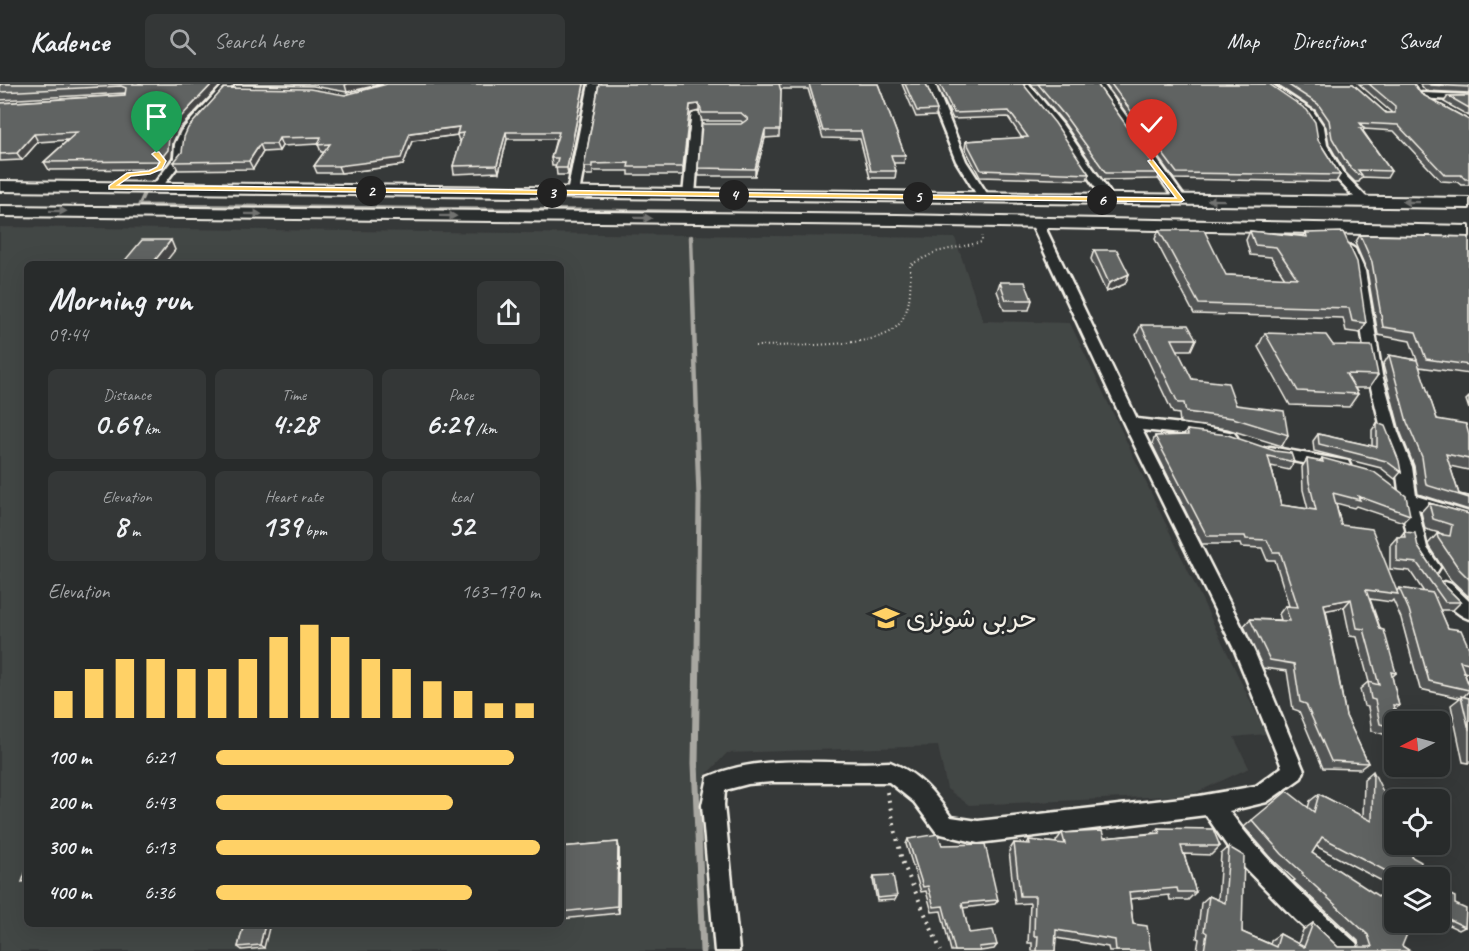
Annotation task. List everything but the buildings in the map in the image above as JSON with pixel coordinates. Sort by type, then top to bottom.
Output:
[{"type":"main road","points":[[0,186],[1469,203]]},
{"type":"main road","points":[[887,197],[907,206],[908,213],[897,220]]},
{"type":"main road","points":[[0,211],[897,220],[1469,231]]},
{"type":"street","points":[[573,193],[592,104],[594,84]]},
{"type":"street","points":[[930,84],[961,161],[984,198]]},
{"type":"street","points":[[1024,84],[1067,135],[1109,200]]},
{"type":"street","points":[[1098,84],[1181,200]]},
{"type":"street","points":[[1265,84],[1310,113],[1319,127],[1322,145],[1338,175],[1365,202]]},
{"type":"street","points":[[1413,84],[1422,96],[1437,106]]},
{"type":"street","points":[[156,188],[179,159],[180,144],[185,133],[230,88]]},
{"type":"street","points":[[1422,96],[1469,98]]},
{"type":"street","points":[[689,195],[699,122]]},
{"type":"street","points":[[727,951],[713,805],[715,784],[722,779],[765,774],[890,772],[907,779],[926,798],[945,826],[978,832],[1211,804],[1260,795],[1294,771],[1280,730],[1238,636],[1132,424],[1037,223]]},
{"type":"street","points":[[1340,229],[1359,272],[1375,375],[1390,432],[1404,467],[1408,500],[1419,549],[1442,585],[1469,612]]},
{"type":"street","points":[[1132,424],[1227,436],[1254,446],[1353,468]]},
{"type":"street","points":[[1391,487],[1408,500],[1469,518]]},
{"type":"street","points":[[1211,804],[1244,851],[1304,912],[1348,951]]},
{"type":"path","points":[[755,346],[871,339],[892,332],[906,313],[912,293],[910,265],[927,254],[957,245],[982,242],[981,222]]},
{"type":"path","points":[[883,773],[903,861],[941,951]]},
{"type":"shaded area","name":"حربی شونزی","points":[[0,227],[955,238],[983,321],[1070,323],[1266,734],[1234,737],[1249,768],[1191,795],[969,805],[947,789],[938,746],[727,753],[707,774],[716,951],[0,951]]},
{"type":"waterway","points":[[145,192],[139,205],[685,211],[685,215]]},
{"type":"waterway","points":[[691,237],[697,417]]},
{"type":"waterway","points":[[696,416],[699,498],[697,653]]},
{"type":"waterway","points":[[697,651],[695,763],[703,951]]},
{"type":"place","name":"حربی شونزی","points":[[886,618]]},
{"type":"route","points":[[157,153],[155,154],[163,161],[160,168],[155,171],[129,175],[111,187],[1181,200],[1152,161]]}]
